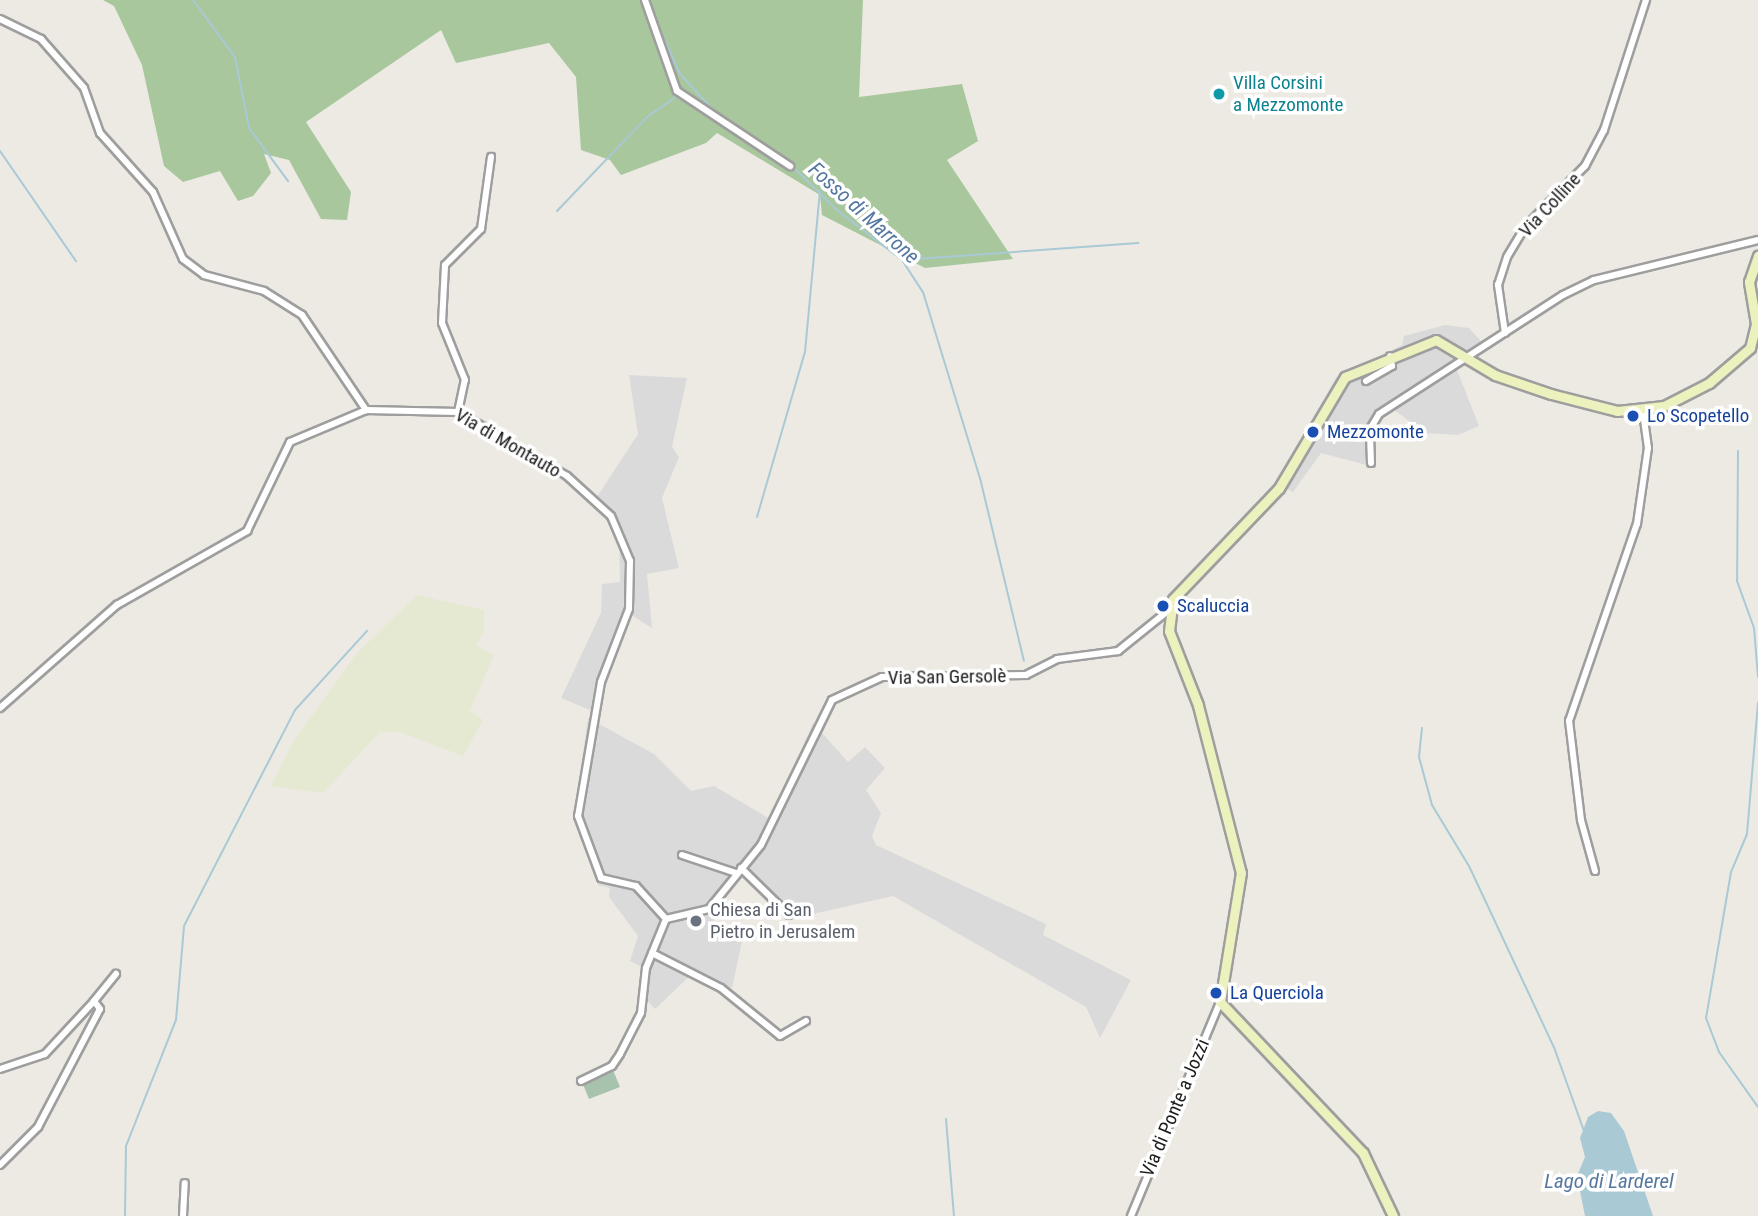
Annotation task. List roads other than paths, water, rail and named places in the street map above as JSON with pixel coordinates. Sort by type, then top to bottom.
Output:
[{"type":"main road","points":[[1393,1216],[1363,1153],[1220,1002],[1241,873],[1198,705],[1169,631],[1169,610],[1182,586],[1279,488],[1333,388],[1390,356],[1436,340],[1518,385],[1605,409],[1643,411],[1687,397],[1746,354],[1756,324],[1749,274],[1758,256]]},
{"type":"street","points":[[645,0],[677,91],[790,166]]},
{"type":"street","name":"Via Colline","points":[[1505,333],[1498,285],[1507,257],[1525,227],[1585,166],[1646,0]]},
{"type":"street","points":[[0,19],[41,39],[84,88],[100,133],[153,192],[183,259],[204,275],[264,291],[302,315],[366,410],[289,442],[247,531],[117,605],[0,708]]},
{"type":"street","points":[[458,412],[465,380],[442,323],[445,265],[481,229],[491,157]]},
{"type":"street","points":[[1371,463],[1377,417],[1505,333],[1594,280],[1758,240]]},
{"type":"street","points":[[1366,380],[1392,366],[1390,356]]},
{"type":"street","name":"Via di Montauto","points":[[366,410],[458,412],[567,476],[622,533],[632,580],[629,610],[601,682],[578,816],[601,878],[636,886],[666,919]]},
{"type":"street","points":[[1595,871],[1581,821],[1569,721],[1637,524],[1648,448],[1643,411]]},
{"type":"street","name":"Via San Gersolè","points":[[666,919],[709,909],[771,830],[822,710],[839,696],[882,677],[1026,676],[1064,657],[1125,649],[1169,610]]},
{"type":"street","points":[[682,855],[739,871],[789,915]]},
{"type":"street","points":[[581,1081],[612,1066],[620,1054],[641,1013],[652,953],[666,919]]},
{"type":"street","points":[[652,953],[721,988],[780,1036],[806,1021]]},
{"type":"street","points":[[0,1069],[45,1055],[116,974]]},
{"type":"street","points":[[0,1165],[38,1127],[100,1009],[94,1001]]},
{"type":"street","name":"Via di Ponte a Jozzi","points":[[1131,1216],[1220,1002]]},
{"type":"street","points":[[183,1216],[185,1183]]},
{"type":"water","name":"Lago di Larderel","points":[[1598,1111],[1611,1113],[1624,1131],[1653,1216],[1585,1216],[1577,1176],[1585,1157],[1580,1138],[1588,1117]]},
{"type":"waterway","points":[[193,0],[235,57],[249,128],[288,181]]},
{"type":"waterway","name":"Fosso di Marrone","points":[[651,10],[680,74],[716,113]]},
{"type":"waterway","points":[[557,211],[647,117],[678,95]]},
{"type":"waterway","name":"Fosso di Marrone","points":[[723,118],[780,156]]},
{"type":"waterway","points":[[0,151],[76,261]]},
{"type":"waterway","name":"Fosso di Marrone","points":[[792,166],[838,211],[902,260],[923,292],[980,478],[1024,661]]},
{"type":"waterway","points":[[757,517],[805,352],[820,191]]},
{"type":"waterway","points":[[902,260],[1138,243]]},
{"type":"waterway","points":[[1738,451],[1737,581],[1754,628],[1758,677]]},
{"type":"waterway","points":[[125,1216],[126,1146],[176,1020],[184,926],[295,710],[367,631]]},
{"type":"waterway","points":[[1758,703],[1747,834],[1731,872],[1706,1018],[1719,1052],[1758,1107]]},
{"type":"waterway","points":[[1422,728],[1419,757],[1432,805],[1469,866],[1555,1050],[1584,1131]]},
{"type":"waterway","points":[[946,1119],[954,1216]]},
{"type":"place","name":"Villa Corsini a Mezzomonte","points":[[1219,94]]},
{"type":"place","name":"Lo Scopetello","points":[[1633,416]]},
{"type":"place","name":"Mezzomonte","points":[[1313,432]]},
{"type":"place","name":"Scaluccia","points":[[1163,606]]},
{"type":"place","name":"Chiesa di San Pietro in Jerusalem","points":[[696,921]]},
{"type":"place","name":"La Querciola","points":[[1216,993]]}]
